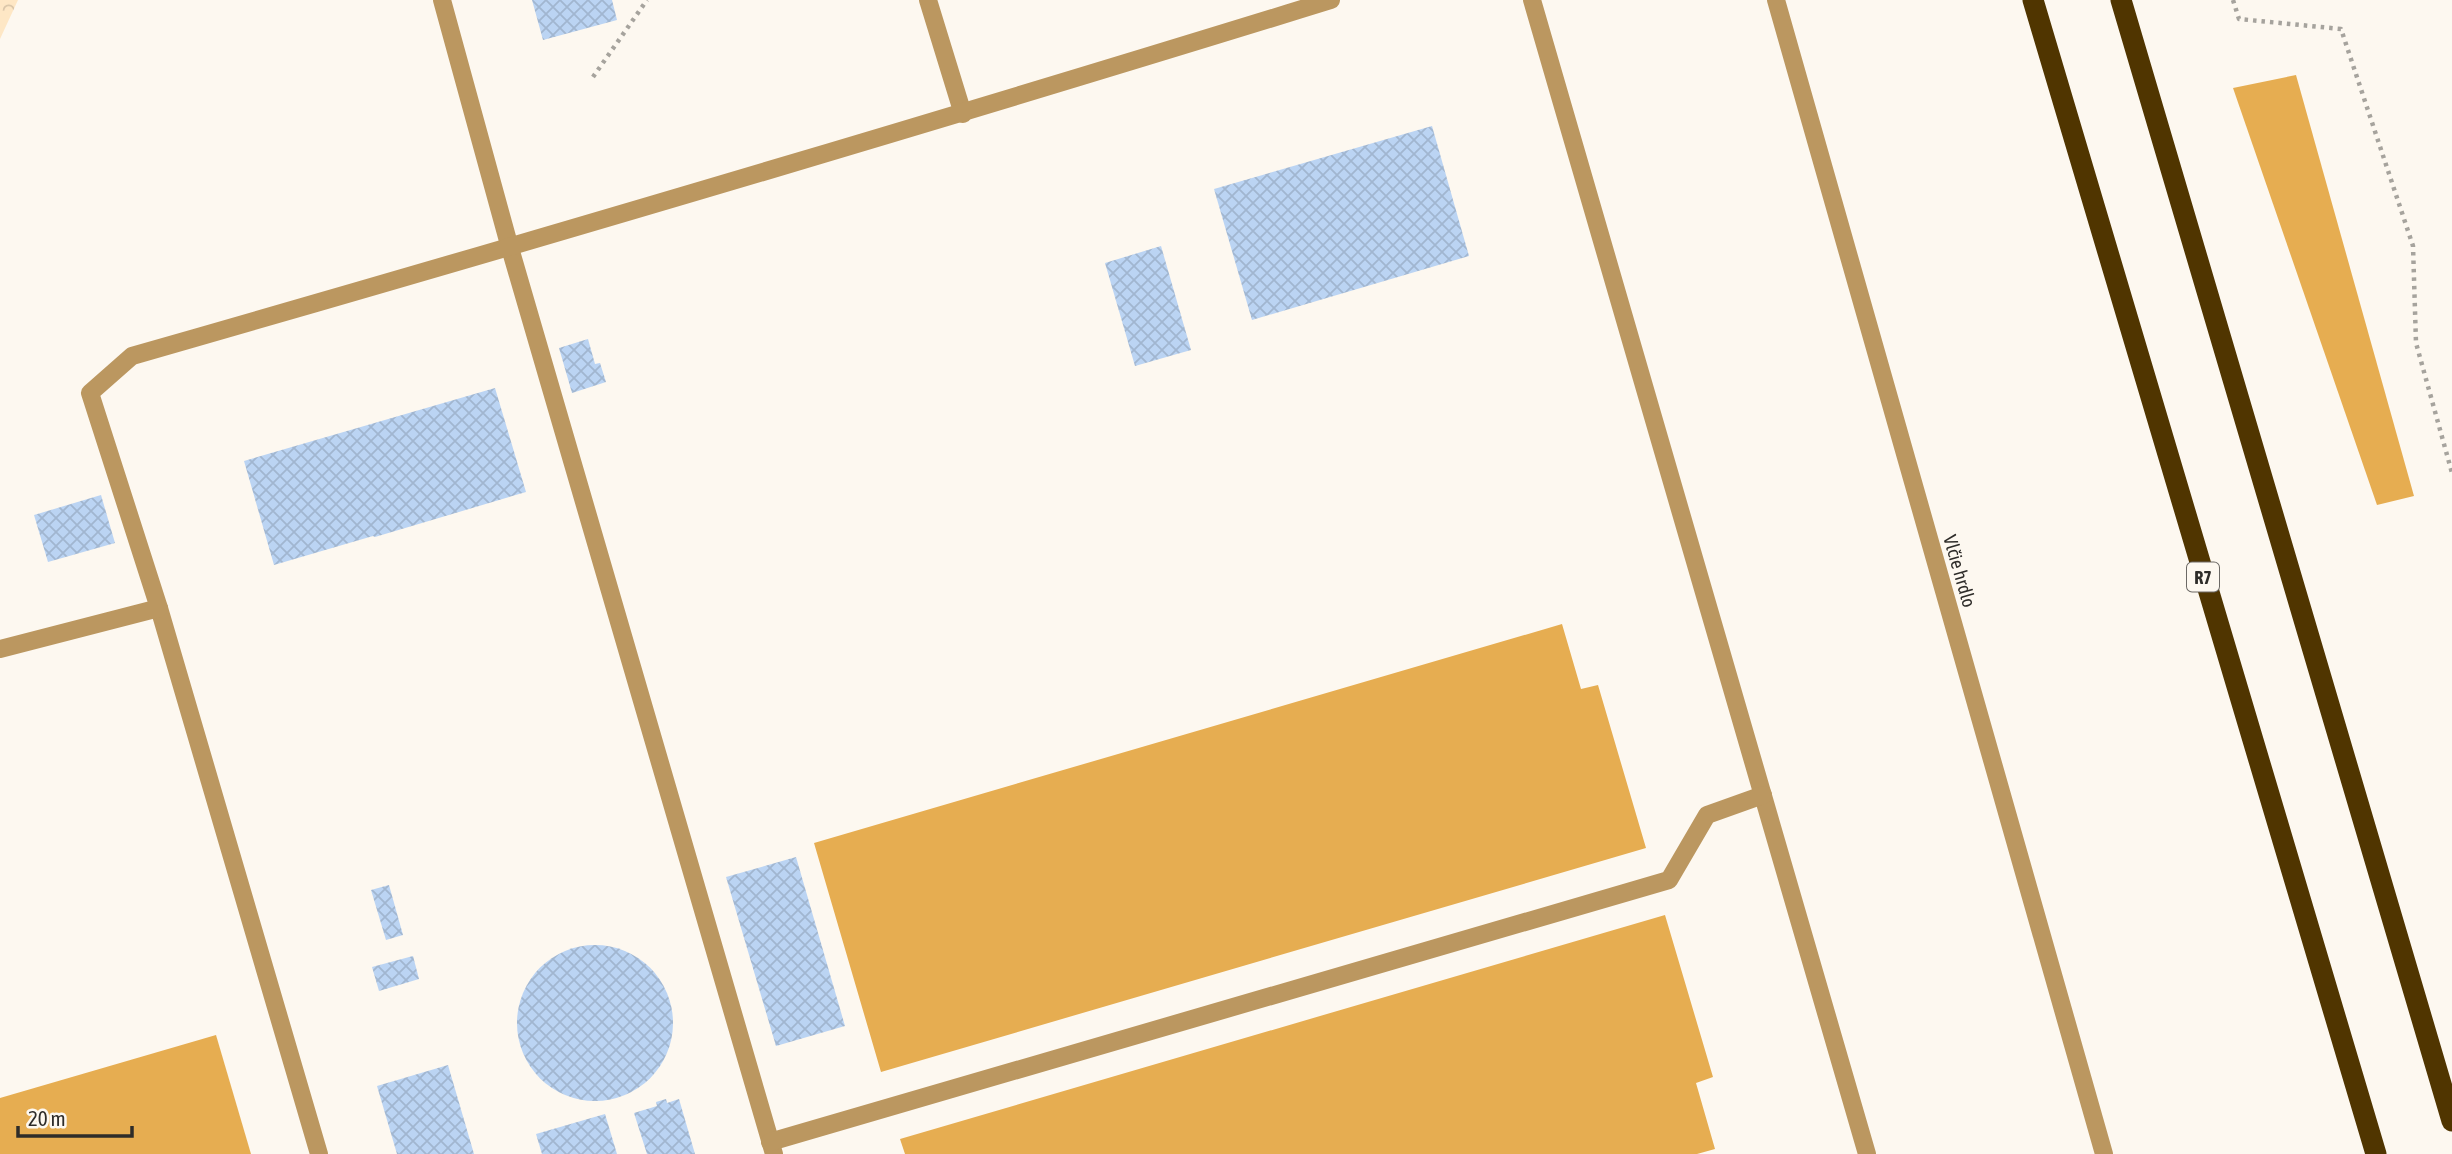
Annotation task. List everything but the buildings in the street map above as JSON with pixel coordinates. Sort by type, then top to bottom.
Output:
[{"type":"highway","name":"R7","points":[[2033,0],[2376,1154]]},
{"type":"highway","points":[[2121,0],[2452,1121]]},
{"type":"street","points":[[442,0],[510,248],[772,1148],[1669,880],[1707,815],[1763,795]]},
{"type":"street","points":[[928,0],[963,114]]},
{"type":"street","points":[[319,1154],[159,608],[90,393],[132,356],[963,114],[1332,0]]},
{"type":"street","points":[[1532,0],[1867,1154]]},
{"type":"street","name":"Vlčie hrdlo","points":[[1776,0],[2104,1154]]},
{"type":"street","points":[[0,649],[159,608]]},
{"type":"path","points":[[593,77],[647,0]]},
{"type":"path","points":[[2233,0],[2239,19],[2341,29],[2413,246],[2416,343],[2452,473]]},
{"type":"green space","points":[[0,0],[18,0],[0,39]]},
{"type":"shaded area","points":[[2296,75],[2414,496],[2377,505],[2233,88]]},
{"type":"shaded area","points":[[1562,624],[1581,689],[1598,685],[1646,848],[881,1072],[814,843]]},
{"type":"shaded area","points":[[1665,915],[1713,1077],[1696,1083],[1715,1149],[1697,1154],[905,1154],[900,1139]]},
{"type":"shaded area","points":[[216,1035],[251,1154],[0,1154],[0,1098]]}]
